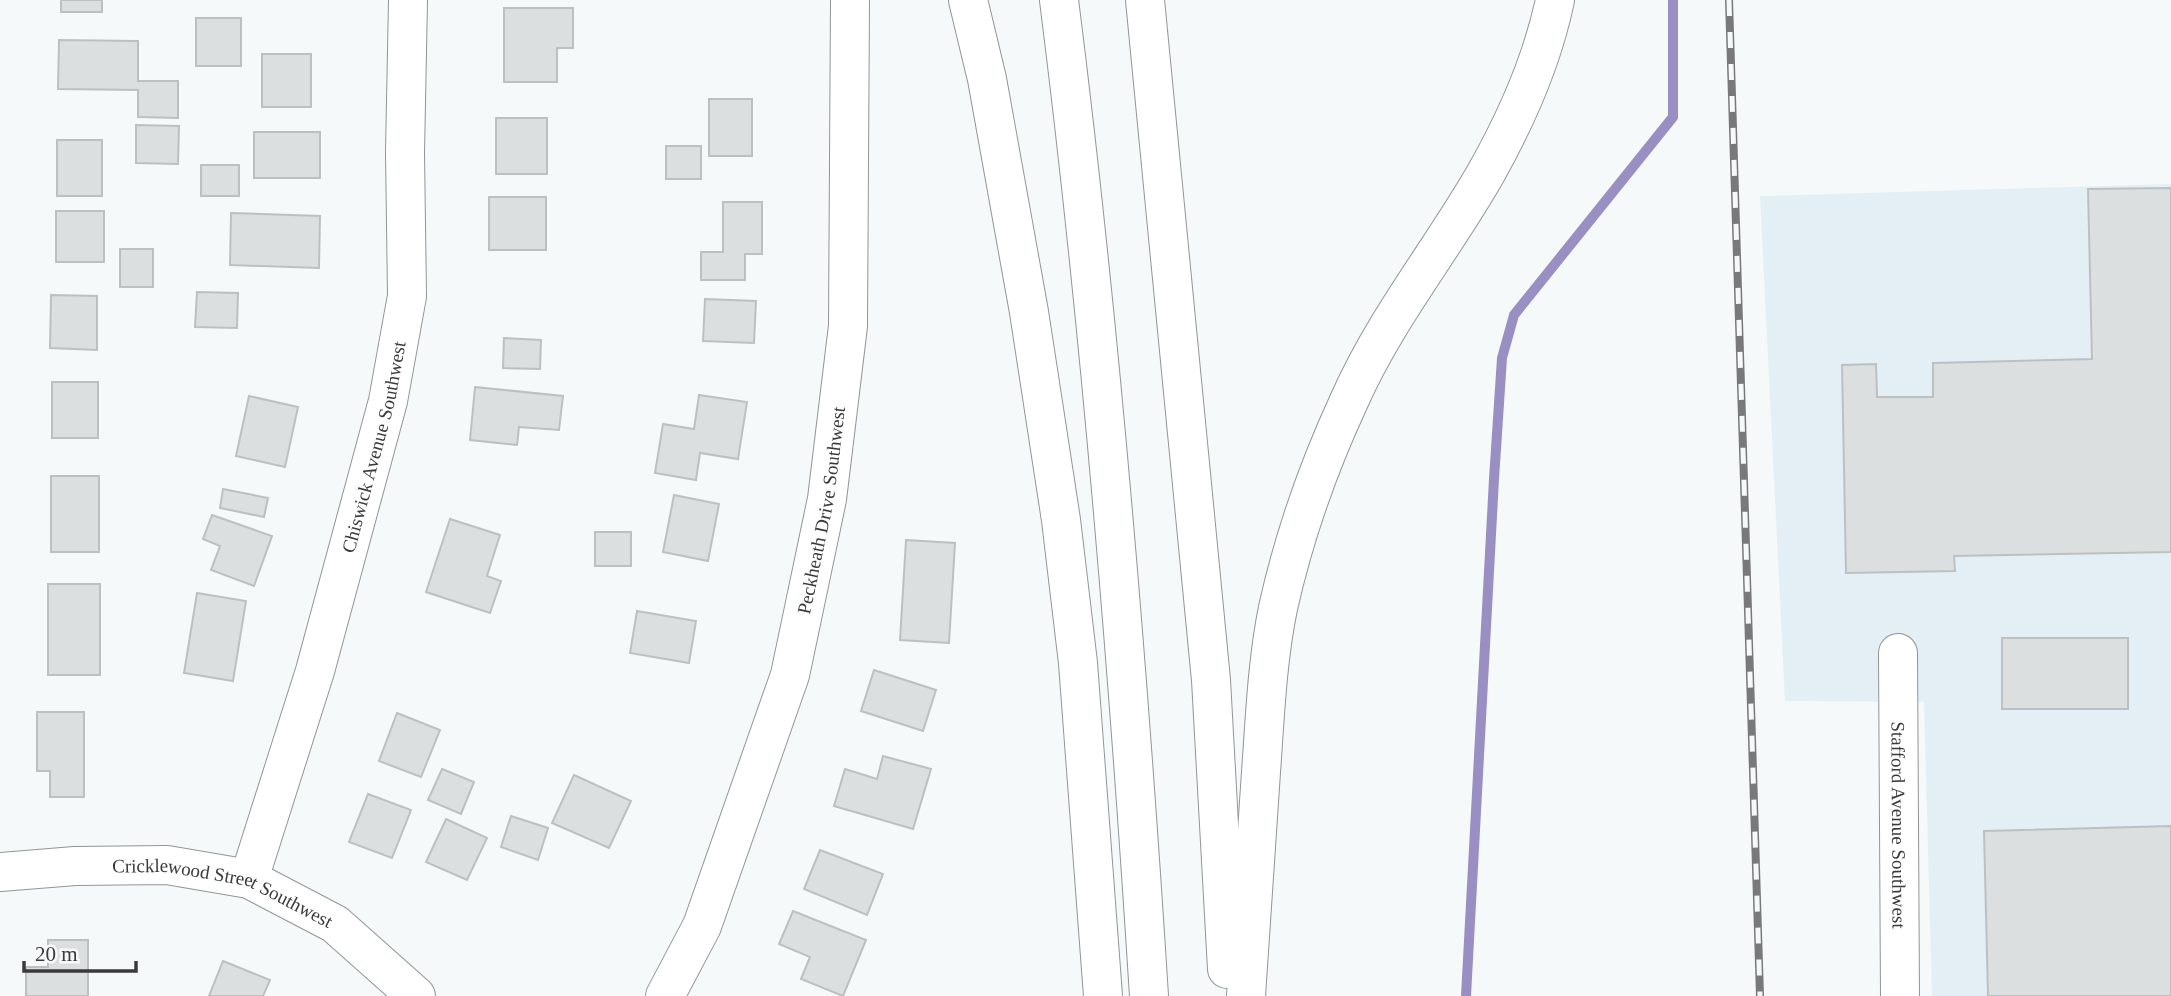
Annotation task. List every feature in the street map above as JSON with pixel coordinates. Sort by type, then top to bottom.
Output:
[{"type":"main road","name":"Chiswick Avenue Southwest","points":[[248,879],[315,671],[388,401],[407,296],[405,153],[408,0]]},
{"type":"main road","name":"Peckheath Drive Southwest","points":[[665,996],[702,926],[790,675],[827,499],[848,327],[850,0]]},
{"type":"main road","points":[[968,0],[987,79],[1029,312],[1061,520],[1078,663],[1103,996]]},
{"type":"main road","points":[[1059,0],[1106,418],[1135,773],[1149,996]]},
{"type":"main road","points":[[1145,0],[1211,680],[1228,996]]},
{"type":"main road","points":[[1246,996],[1268,670],[1278,610],[1294,545],[1326,454],[1374,351],[1484,175],[1523,100],[1541,52],[1555,0]]},
{"type":"main road","name":"Stafford Avenue Southwest","points":[[1898,653],[1900,996]]},
{"type":"main road","name":"Cricklewood Street Southwest","points":[[0,872],[75,866],[167,865],[248,879],[335,924],[416,996]]},
{"type":"shaded area","points":[[2171,184],[2171,996],[1932,996],[1924,702],[1785,701],[1760,196]]},
{"type":"building","points":[[61,0],[102,0],[102,12],[61,12]]},
{"type":"building","points":[[504,8],[573,8],[573,48],[557,48],[557,82],[504,82]]},
{"type":"building","points":[[196,18],[241,18],[241,66],[196,66]]},
{"type":"building","points":[[59,40],[138,41],[138,81],[178,81],[178,118],[138,117],[138,90],[58,89]]},
{"type":"building","points":[[262,54],[311,54],[311,107],[262,107]]},
{"type":"building","points":[[709,99],[752,99],[752,156],[709,156]]},
{"type":"building","points":[[496,118],[547,118],[547,174],[496,174]]},
{"type":"building","points":[[136,125],[179,126],[178,164],[136,163]]},
{"type":"building","points":[[254,132],[320,132],[320,178],[254,178]]},
{"type":"building","points":[[57,140],[102,140],[102,196],[57,196]]},
{"type":"building","points":[[666,146],[701,146],[701,179],[666,179]]},
{"type":"building","points":[[201,165],[239,165],[239,196],[201,196]]},
{"type":"building","points":[[2171,188],[2171,552],[1954,556],[1955,571],[1846,573],[1842,365],[1876,364],[1877,397],[1933,397],[1933,363],[2092,359],[2088,189]]},
{"type":"building","points":[[489,197],[546,197],[546,250],[489,250]]},
{"type":"building","points":[[723,202],[762,202],[762,254],[745,254],[745,280],[701,280],[701,252],[723,252]]},
{"type":"building","points":[[56,211],[104,211],[104,262],[56,262]]},
{"type":"building","points":[[231,213],[320,216],[319,268],[230,265]]},
{"type":"building","points":[[120,249],[153,249],[153,287],[120,287]]},
{"type":"building","points":[[197,292],[238,293],[237,328],[195,327]]},
{"type":"building","points":[[51,295],[97,296],[97,350],[50,348]]},
{"type":"building","points":[[705,299],[756,301],[754,343],[703,341]]},
{"type":"building","points":[[504,338],[541,340],[540,369],[503,368]]},
{"type":"building","points":[[52,382],[98,382],[98,438],[52,438]]},
{"type":"building","points":[[475,387],[563,396],[559,430],[519,427],[517,445],[470,440]]},
{"type":"building","points":[[699,395],[747,402],[738,459],[700,453],[696,480],[655,473],[663,424],[694,429]]},
{"type":"building","points":[[249,396],[298,407],[285,467],[236,456]]},
{"type":"building","points":[[51,476],[99,476],[99,552],[51,552]]},
{"type":"building","points":[[223,489],[268,498],[264,517],[220,508]]},
{"type":"building","points":[[674,495],[719,504],[708,561],[663,552]]},
{"type":"building","points":[[212,515],[272,536],[254,586],[211,570],[220,546],[203,539]]},
{"type":"building","points":[[450,519],[500,535],[487,576],[501,581],[490,613],[426,592]]},
{"type":"building","points":[[595,532],[631,532],[631,566],[595,566]]},
{"type":"building","points":[[906,540],[955,543],[949,643],[900,640]]},
{"type":"building","points":[[48,584],[100,584],[100,675],[48,675]]},
{"type":"building","points":[[197,593],[246,601],[233,681],[184,673]]},
{"type":"building","points":[[637,611],[696,621],[689,663],[630,653]]},
{"type":"building","points":[[2002,638],[2128,638],[2128,709],[2002,709]]},
{"type":"building","points":[[874,670],[936,690],[923,731],[861,711]]},
{"type":"building","points":[[37,712],[84,712],[84,797],[50,797],[50,771],[37,771]]},
{"type":"building","points":[[397,713],[440,730],[421,777],[379,761]]},
{"type":"building","points":[[883,756],[931,769],[913,829],[834,806],[845,769],[877,779]]},
{"type":"building","points":[[442,769],[474,782],[461,814],[428,800]]},
{"type":"building","points":[[574,775],[631,801],[609,848],[552,823]]},
{"type":"building","points":[[368,794],[411,810],[392,858],[349,842]]},
{"type":"building","points":[[511,816],[548,828],[538,860],[501,847]]},
{"type":"building","points":[[446,819],[487,838],[467,880],[426,862]]},
{"type":"building","points":[[2171,826],[2171,996],[1988,996],[1984,831]]},
{"type":"building","points":[[820,850],[883,874],[867,915],[804,889]]},
{"type":"building","points":[[793,911],[866,940],[843,996],[801,979],[810,957],[779,944]]},
{"type":"building","points":[[48,940],[88,940],[88,996],[26,996],[26,967],[48,967]]},
{"type":"building","points":[[223,961],[270,980],[263,996],[209,996]]},
{"type":"waterway","points":[[1466,996],[1502,358],[1514,315],[1673,117],[1673,0]]},
{"type":"railway","points":[[1729,0],[1760,996]]}]
